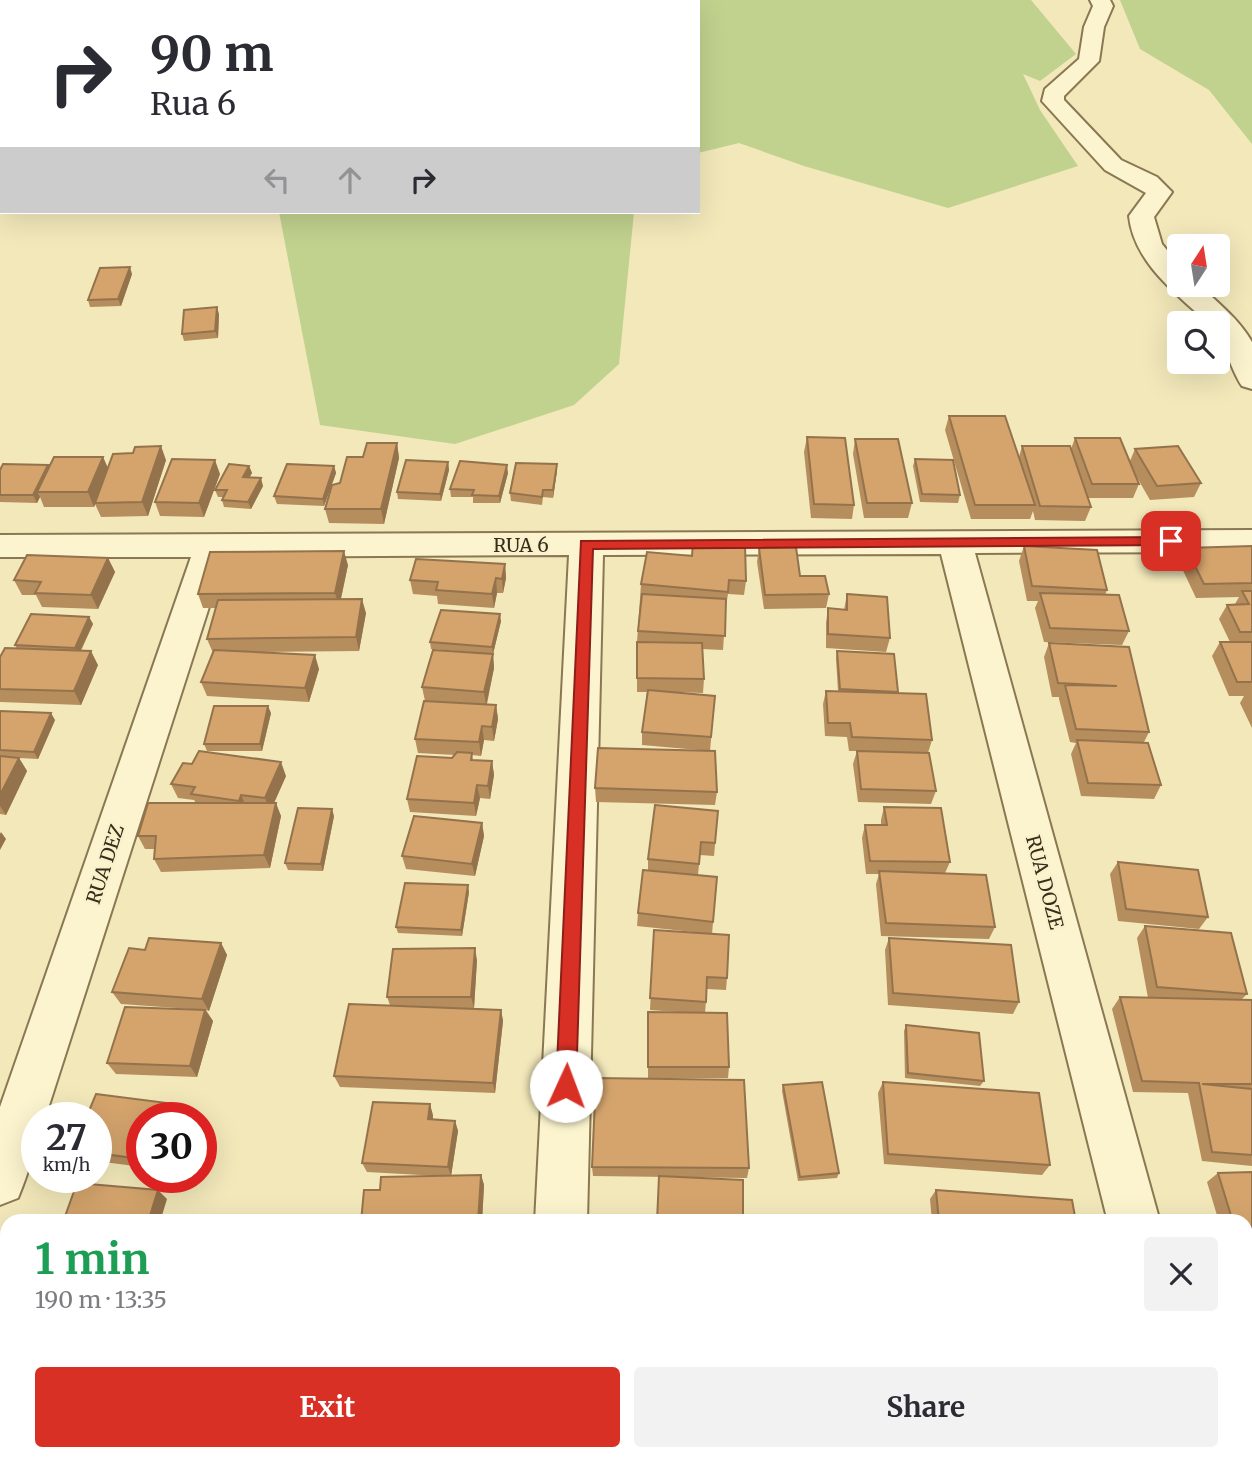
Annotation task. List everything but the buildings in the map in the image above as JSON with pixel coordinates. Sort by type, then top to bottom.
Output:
[{"type":"street","points":[[1100,0],[1103,6],[1094,27],[1093,54],[1052,94],[1053,101],[1113,165],[1148,182],[1160,192],[1141,216],[1142,229],[1159,261],[1167,269]]},
{"type":"street","points":[[1198,298],[1233,330],[1247,360],[1252,380]]},
{"type":"street","name":"RUA 6","points":[[0,546],[1252,541]]},
{"type":"street","name":"RUA DOZE","points":[[955,542],[1132,1214]]},
{"type":"street","points":[[561,1214],[586,544]]},
{"type":"street","name":"RUA DEZ","points":[[0,1180],[211,547]]},
{"type":"green space","points":[[700,0],[1031,0],[1076,54],[1040,81],[1023,74],[1040,110],[1078,166],[948,208],[804,166],[739,143],[700,153]]},
{"type":"green space","points":[[1120,0],[1252,0],[1252,144],[1209,90],[1140,49]]},
{"type":"green space","points":[[279,214],[634,214],[619,364],[574,405],[455,444],[320,425]]},
{"type":"route","points":[[566,1086],[586,544],[1171,541]]}]
